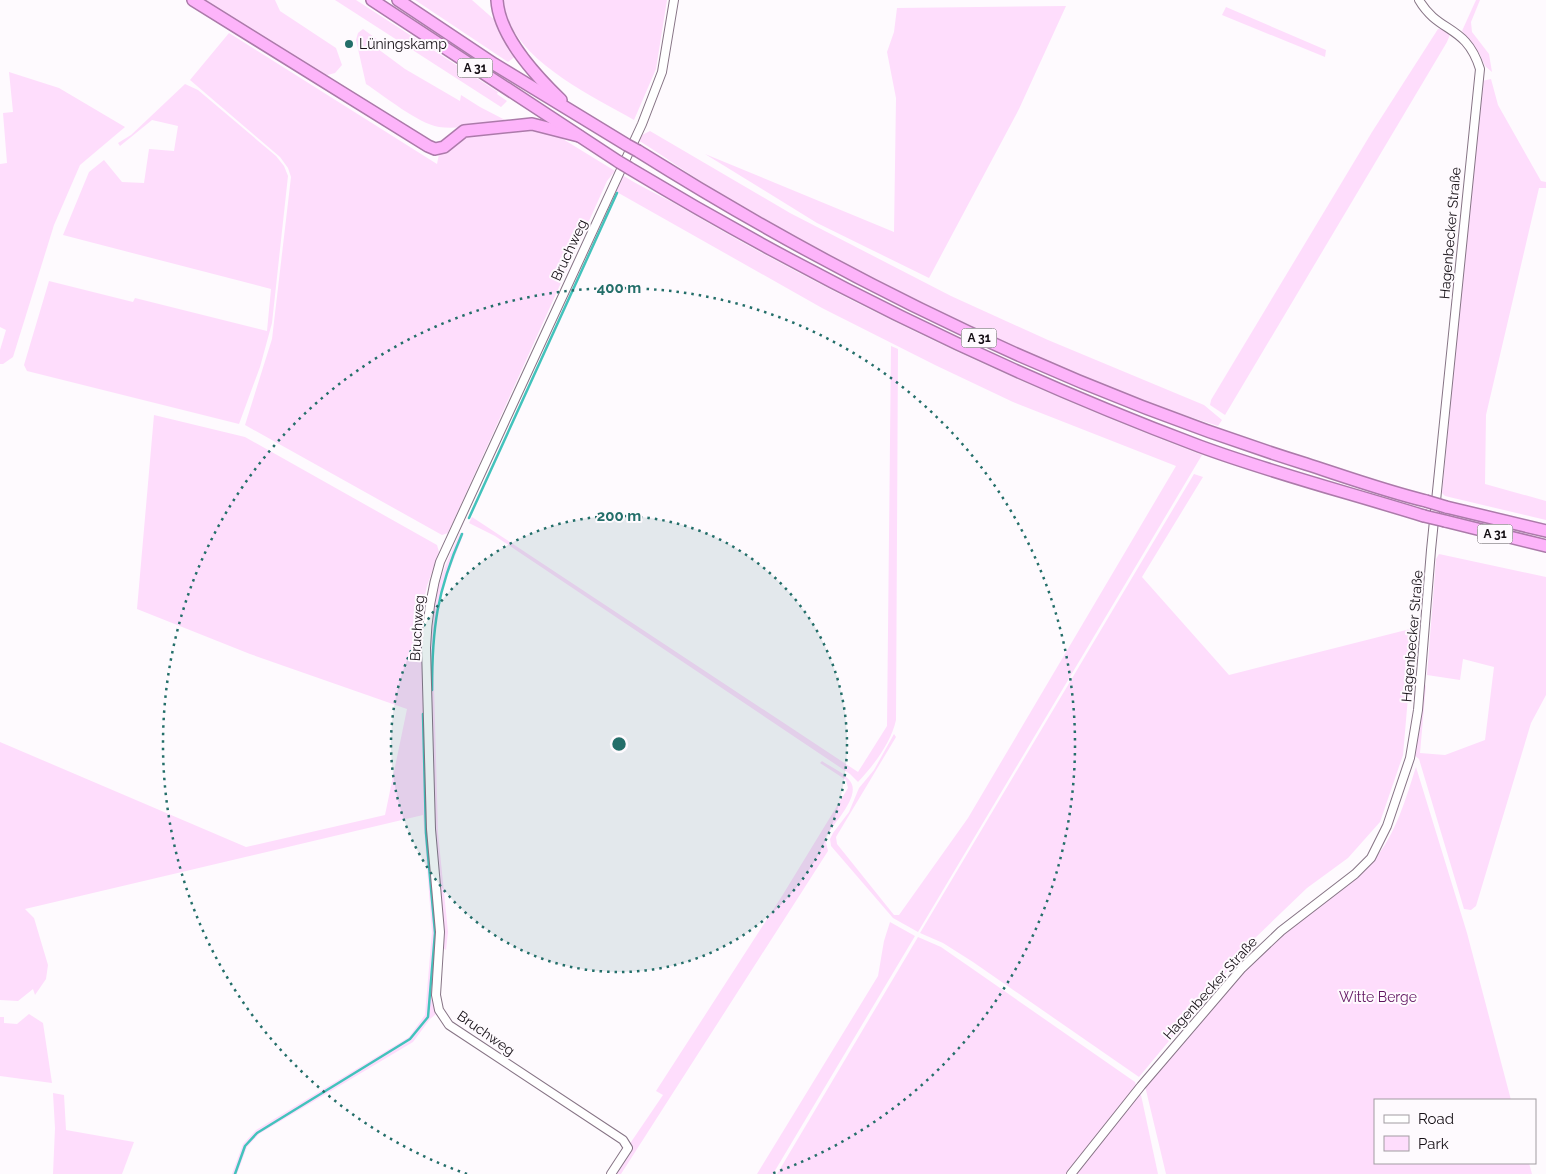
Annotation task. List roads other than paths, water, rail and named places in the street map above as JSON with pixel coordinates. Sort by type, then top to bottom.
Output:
[{"type":"highway","points":[[193,0],[435,149],[444,147],[464,131],[532,124],[579,136]]},
{"type":"highway","name":"A 31","points":[[372,0],[624,165],[711,217],[770,250],[966,349],[1078,398],[1200,446],[1424,516],[1546,546]]},
{"type":"highway","name":"A 31","points":[[398,0],[577,115],[719,202],[786,240],[932,316],[1077,382],[1208,433],[1426,501],[1546,531]]},
{"type":"highway","points":[[497,0],[499,15],[517,48],[542,81],[577,115]]},
{"type":"street","name":"Bruchweg","points":[[612,1174],[628,1148],[617,1136],[449,1025],[439,1010],[436,995],[440,932],[431,829],[426,638],[432,588],[440,562],[642,124],[662,72],[674,0]]},
{"type":"street","name":"Hagenbecker Straße","points":[[1072,1174],[1141,1086],[1242,968],[1281,931],[1348,881],[1371,858],[1387,826],[1410,758],[1418,710],[1480,69],[1475,53],[1466,41],[1428,15],[1419,0]]},
{"type":"waterway","points":[[469,518],[617,193]]},
{"type":"waterway","points":[[432,690],[433,647],[438,610],[447,574],[462,534]]},
{"type":"waterway","points":[[235,1174],[245,1146],[257,1133],[410,1039],[428,1017],[435,933],[426,833],[423,714]]},
{"type":"place","name":"Lüningskamp","points":[[349,44]]},
{"type":"park label","name":"Witte Berge","points":[[1378,997]]}]
